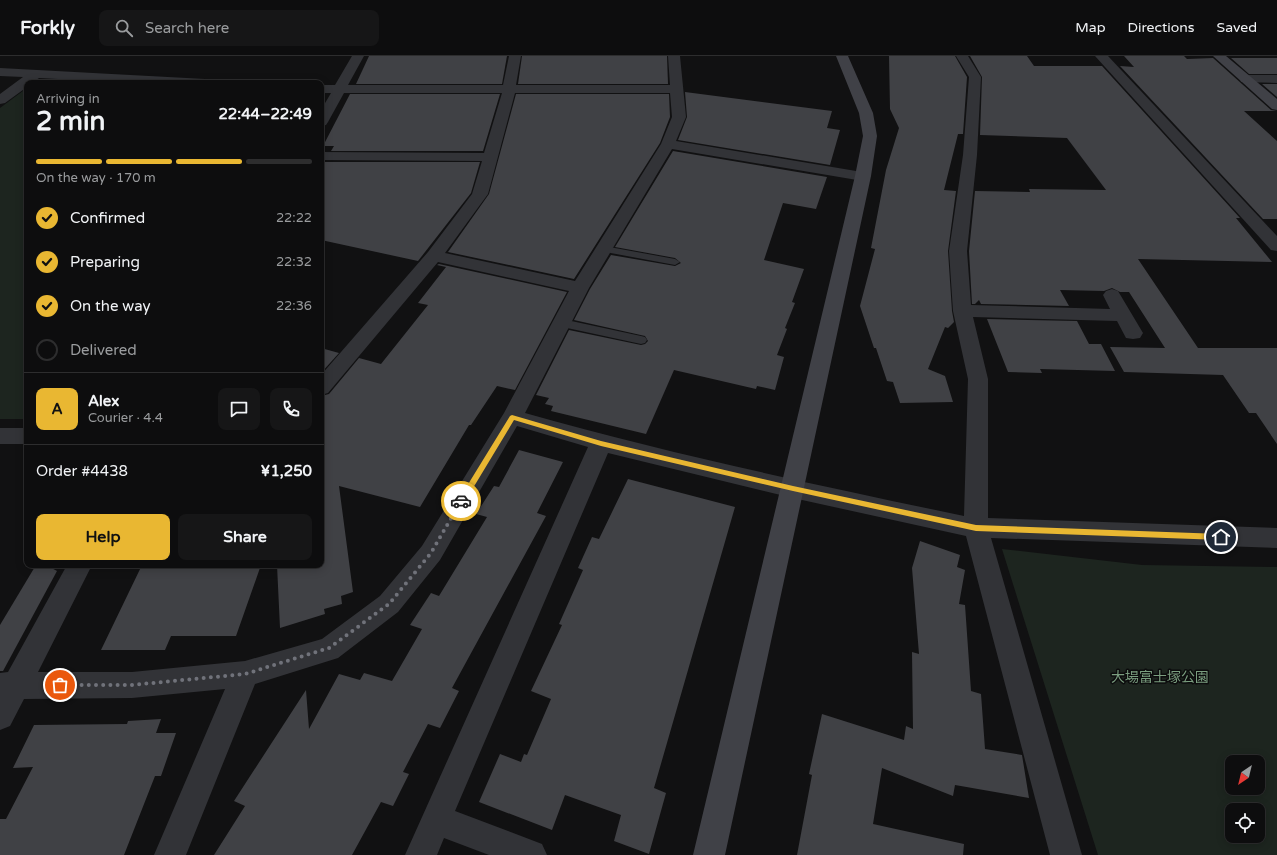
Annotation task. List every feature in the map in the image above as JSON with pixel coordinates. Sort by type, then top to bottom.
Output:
[{"type":"street","points":[[324,117],[358,56]]},
{"type":"street","points":[[324,384],[434,256],[480,194],[508,90],[515,56]]},
{"type":"street","points":[[8,686],[132,685],[245,674],[329,648],[389,604],[431,553],[512,417],[580,288],[668,144],[679,117],[674,56]]},
{"type":"street","points":[[709,855],[793,489],[863,176],[870,136],[866,114],[842,56]]},
{"type":"street","points":[[962,56],[975,77],[970,155],[958,251],[962,311],[978,378],[976,528],[1066,855]]},
{"type":"street","points":[[1101,56],[1277,246]]},
{"type":"street","points":[[1219,56],[1277,106]]},
{"type":"street","points":[[0,72],[149,80]]},
{"type":"street","points":[[28,80],[36,74]]},
{"type":"street","points":[[1246,79],[1277,79]]},
{"type":"street","points":[[0,100],[24,83]]},
{"type":"street","points":[[324,89],[676,90]]},
{"type":"street","points":[[668,144],[863,176]]},
{"type":"street","points":[[324,156],[490,157]]},
{"type":"street","points":[[434,256],[580,288]]},
{"type":"street","points":[[1112,295],[1133,333]]},
{"type":"street","points":[[962,311],[1123,315]]},
{"type":"street","points":[[512,417],[601,444],[793,489],[976,528],[1277,538]]},
{"type":"street","points":[[0,436],[24,436]]},
{"type":"street","points":[[421,855],[601,444]]},
{"type":"street","points":[[0,716],[8,686],[78,568]]},
{"type":"street","points":[[170,855],[245,674]]},
{"type":"street","points":[[437,820],[531,855]]},
{"type":"lane","points":[[604,249],[675,262]]},
{"type":"lane","points":[[562,323],[641,340]]},
{"type":"green space","points":[[24,90],[24,419],[0,419],[0,108]]},
{"type":"green space","name":"大場富士塚公園","points":[[1002,549],[1142,565],[1277,567],[1277,855],[1098,855]]},
{"type":"building","points":[[369,56],[507,56],[502,84],[356,84]]},
{"type":"building","points":[[522,56],[667,56],[668,84],[518,84]]},
{"type":"building","points":[[889,56],[955,56],[967,77],[963,134],[958,134],[944,190],[956,191],[948,251],[954,322],[948,328],[945,327],[928,369],[945,376],[953,402],[900,403],[893,382],[887,381],[860,306],[875,249],[871,248],[886,170],[899,128],[890,109]]},
{"type":"building","points":[[970,56],[1027,56],[1034,66],[1102,66],[1240,218],[1236,218],[1272,262],[1138,259],[1198,348],[1277,348],[1277,444],[1256,413],[1249,413],[1223,375],[1124,372],[1110,347],[1165,348],[1129,292],[1120,292],[1112,288],[1104,291],[1060,290],[1069,306],[981,304],[979,300],[975,304],[972,304],[969,251],[975,191],[1030,192],[1029,189],[1106,190],[1067,138],[980,135],[982,77]]},
{"type":"building","points":[[1124,56],[1184,56],[1187,59],[1213,58],[1271,110],[1277,111],[1244,111],[1277,141],[1277,219],[1263,219],[1120,66],[1134,67]]},
{"type":"building","points":[[1231,58],[1277,58],[1277,74],[1249,74]]},
{"type":"building","points":[[1262,84],[1277,84],[1277,97]]},
{"type":"building","points":[[685,92],[832,111],[827,128],[840,130],[830,165],[678,140],[687,117]]},
{"type":"building","points":[[350,94],[500,94],[483,151],[331,151],[334,146],[324,146]]},
{"type":"building","points":[[516,94],[669,94],[670,117],[660,143],[574,279],[448,252],[489,194]]},
{"type":"building","points":[[673,151],[827,177],[816,209],[783,203],[764,260],[804,269],[792,302],[795,303],[785,328],[787,329],[777,355],[784,357],[775,390],[757,386],[756,389],[674,370],[646,434],[551,411],[553,406],[545,404],[549,398],[536,395],[569,330],[641,345],[648,341],[645,336],[574,320],[590,289],[611,255],[675,266],[681,263],[675,258],[615,247]]},
{"type":"building","points":[[325,162],[480,162],[471,193],[418,261],[324,241]]},
{"type":"building","points":[[439,264],[567,292],[515,390],[497,386],[471,425],[469,425],[420,507],[339,486],[353,592],[341,596],[342,604],[324,609],[325,614],[280,628],[277,568],[324,568],[324,395],[329,394],[359,358],[381,364],[428,305],[418,303],[446,267],[437,265]]},
{"type":"building","points":[[987,319],[1077,321],[1089,344],[1101,344],[1115,371],[1040,369],[1042,373],[1008,372]]},
{"type":"building","points":[[324,349],[339,353],[324,370]]},
{"type":"building","points":[[519,450],[563,462],[537,513],[546,516],[452,688],[459,691],[440,728],[428,724],[403,772],[409,774],[393,806],[381,802],[352,855],[214,855],[245,806],[234,801],[306,690],[309,729],[339,674],[360,680],[364,673],[392,681],[422,629],[410,625],[431,593],[439,596],[487,517],[476,514],[494,486],[499,487]]},
{"type":"building","points":[[628,479],[735,507],[654,788],[666,793],[649,854],[614,841],[621,815],[565,795],[552,830],[479,802],[500,754],[521,762],[524,754],[527,755],[551,699],[531,691],[562,625],[559,624],[583,570],[578,568],[592,537],[599,539]]},
{"type":"building","points":[[920,541],[960,555],[957,567],[965,570],[959,604],[965,605],[971,691],[981,694],[985,749],[1022,755],[1029,798],[955,785],[953,796],[882,768],[873,824],[964,844],[963,855],[797,855],[812,775],[809,774],[822,714],[904,740],[906,726],[913,729],[912,652],[919,654],[912,568]]},
{"type":"building","points":[[34,568],[52,568],[57,571],[3,671],[0,671],[0,625]]},
{"type":"building","points":[[141,568],[260,568],[236,636],[171,636],[165,650],[101,650]]},
{"type":"building","points":[[161,719],[156,733],[176,733],[161,776],[155,776],[124,855],[0,855],[0,819],[6,819],[33,767],[13,768],[34,725],[127,724],[128,721]]},
{"type":"way so far","points":[[60,685],[132,685],[245,674],[329,648],[389,604],[431,553],[461,501]]},
{"type":"route","points":[[461,501],[512,417],[601,444],[793,489],[976,528],[1221,537]]}]
